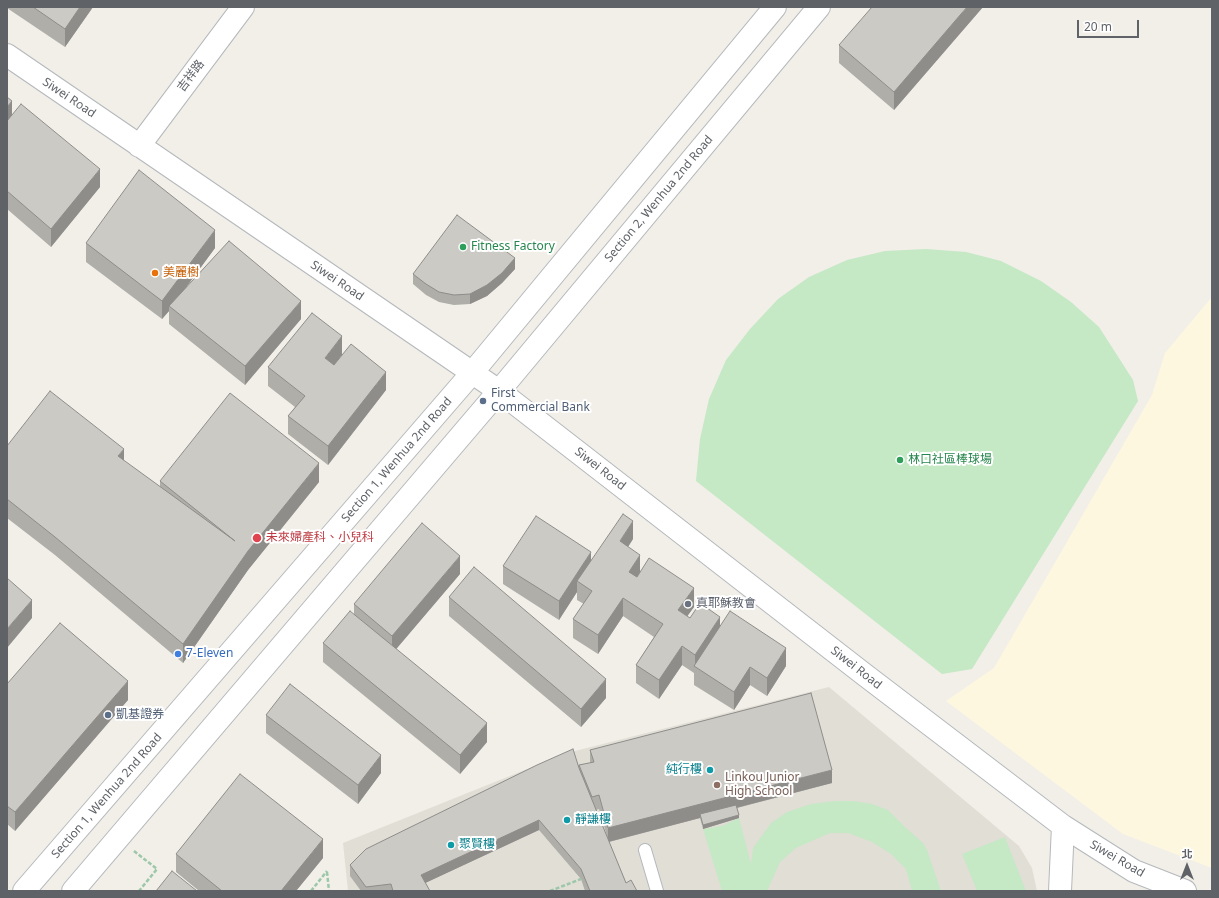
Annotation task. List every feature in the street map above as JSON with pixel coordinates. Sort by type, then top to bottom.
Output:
[{"type":"street","name":"吉祥路","points":[[139,146],[243,7]]},
{"type":"street","points":[[472,373],[775,7]]},
{"type":"street","name":"Section 2, Wenhua 2nd Road","points":[[499,391],[819,7]]},
{"type":"street","name":"Siwei Road","points":[[7,55],[499,391],[1063,826],[1134,872],[1185,891]]},
{"type":"street","name":"Section 1, Wenhua 2nd Road","points":[[24,891],[472,373]]},
{"type":"street","points":[[73,891],[499,391]]},
{"type":"street","points":[[1060,891],[1063,826]]},
{"type":"lane","points":[[645,850],[657,891]]},
{"type":"path","points":[[130,848],[157,869],[139,891]]},
{"type":"path","points":[[311,891],[327,871],[329,891]]},
{"type":"path","points":[[550,891],[581,879]]},
{"type":"shaded area","points":[[1212,297],[1212,868],[1123,834],[946,701],[994,668],[1152,395],[1165,353]]},
{"type":"shaded area","name":"Linkou Junior High School","points":[[829,687],[1019,846],[1032,868],[1037,891],[348,891],[343,843],[567,753]]},
{"type":"green space","name":"林口社區棒球場","points":[[926,249],[966,252],[1001,261],[1041,281],[1071,302],[1099,327],[1133,380],[1138,401],[972,669],[942,674],[696,481],[700,439],[709,399],[726,360],[750,329],[778,299],[809,277],[847,260],[885,251]]},
{"type":"green space","points":[[835,801],[853,801],[872,804],[888,810],[923,843],[927,850],[941,891],[912,891],[906,869],[891,854],[872,842],[848,833],[830,833],[796,848],[780,862],[767,891],[722,891],[703,829],[722,826],[739,818],[751,864],[753,848],[771,823],[787,812],[811,804]]},
{"type":"green space","points":[[1005,837],[1026,891],[977,891],[962,854]]},
{"type":"building","points":[[33,7],[80,7],[65,29]]},
{"type":"building","points":[[872,7],[967,7],[894,92],[839,45]]},
{"type":"building","points":[[7,97],[12,101],[7,107]]},
{"type":"building","points":[[21,104],[100,169],[51,229],[7,191],[7,121]]},
{"type":"building","points":[[139,170],[215,230],[162,301],[86,243]]},
{"type":"building","name":"Fitness Factory","points":[[457,215],[515,258],[502,273],[487,285],[470,294],[454,295],[439,292],[413,274]]},
{"type":"building","points":[[229,241],[301,301],[245,366],[169,306]]},
{"type":"building","points":[[312,313],[342,336],[325,358],[334,365],[351,344],[386,372],[328,446],[288,416],[305,396],[268,367]]},
{"type":"building","points":[[50,391],[124,449],[118,456],[235,541],[160,481],[230,393],[319,463],[248,551],[183,644],[7,499],[7,446]]},
{"type":"building","points":[[623,514],[633,521],[620,541],[640,555],[629,572],[637,577],[649,558],[694,588],[678,610],[690,618],[700,603],[720,617],[695,655],[682,646],[659,680],[636,665],[663,624],[623,598],[598,635],[573,619],[592,591],[577,581]]},
{"type":"building","points":[[536,516],[591,552],[559,601],[503,566]]},
{"type":"building","points":[[422,523],[460,556],[392,636],[354,604]]},
{"type":"building","points":[[474,567],[606,679],[581,709],[449,597]]},
{"type":"building","points":[[7,578],[32,600],[7,629]]},
{"type":"building","points":[[350,611],[487,723],[460,755],[323,643]]},
{"type":"building","points":[[730,611],[786,648],[767,678],[750,667],[734,692],[694,666]]},
{"type":"building","points":[[60,623],[128,681],[15,812],[7,806],[7,684]]},
{"type":"building","points":[[290,684],[381,755],[358,785],[266,715]]},
{"type":"building","name":"純行樓","points":[[811,693],[832,770],[608,828],[599,795],[592,797],[579,765],[594,762],[590,750]]},
{"type":"building","points":[[573,749],[579,768],[626,883],[631,880],[637,891],[590,891],[581,869],[539,820],[421,875],[430,891],[393,891],[391,884],[366,887],[350,865],[366,849],[537,765]]},
{"type":"building","points":[[240,774],[323,839],[281,891],[222,891],[176,854]]},
{"type":"building","points":[[736,805],[739,815],[703,825],[700,814]]},
{"type":"building","points":[[172,871],[197,891],[156,891]]},
{"type":"place","name":"Fitness Factory","points":[[463,247]]},
{"type":"place","name":"美麗樹","points":[[155,273]]},
{"type":"place","name":"First Commercial Bank","points":[[483,401]]},
{"type":"place","name":"林口社區棒球場","points":[[900,460]]},
{"type":"place","name":"未來婦產科、小兒科","points":[[257,538]]},
{"type":"place","name":"真耶穌教會","points":[[688,604]]},
{"type":"place","name":"7-Eleven","points":[[178,654]]},
{"type":"place","name":"凱基證券","points":[[108,715]]},
{"type":"place","name":"純行樓","points":[[710,770]]},
{"type":"place","name":"Linkou Junior High School","points":[[717,785]]},
{"type":"place","name":"靜謙樓","points":[[567,820]]},
{"type":"place","name":"聚賢樓","points":[[451,845]]}]
